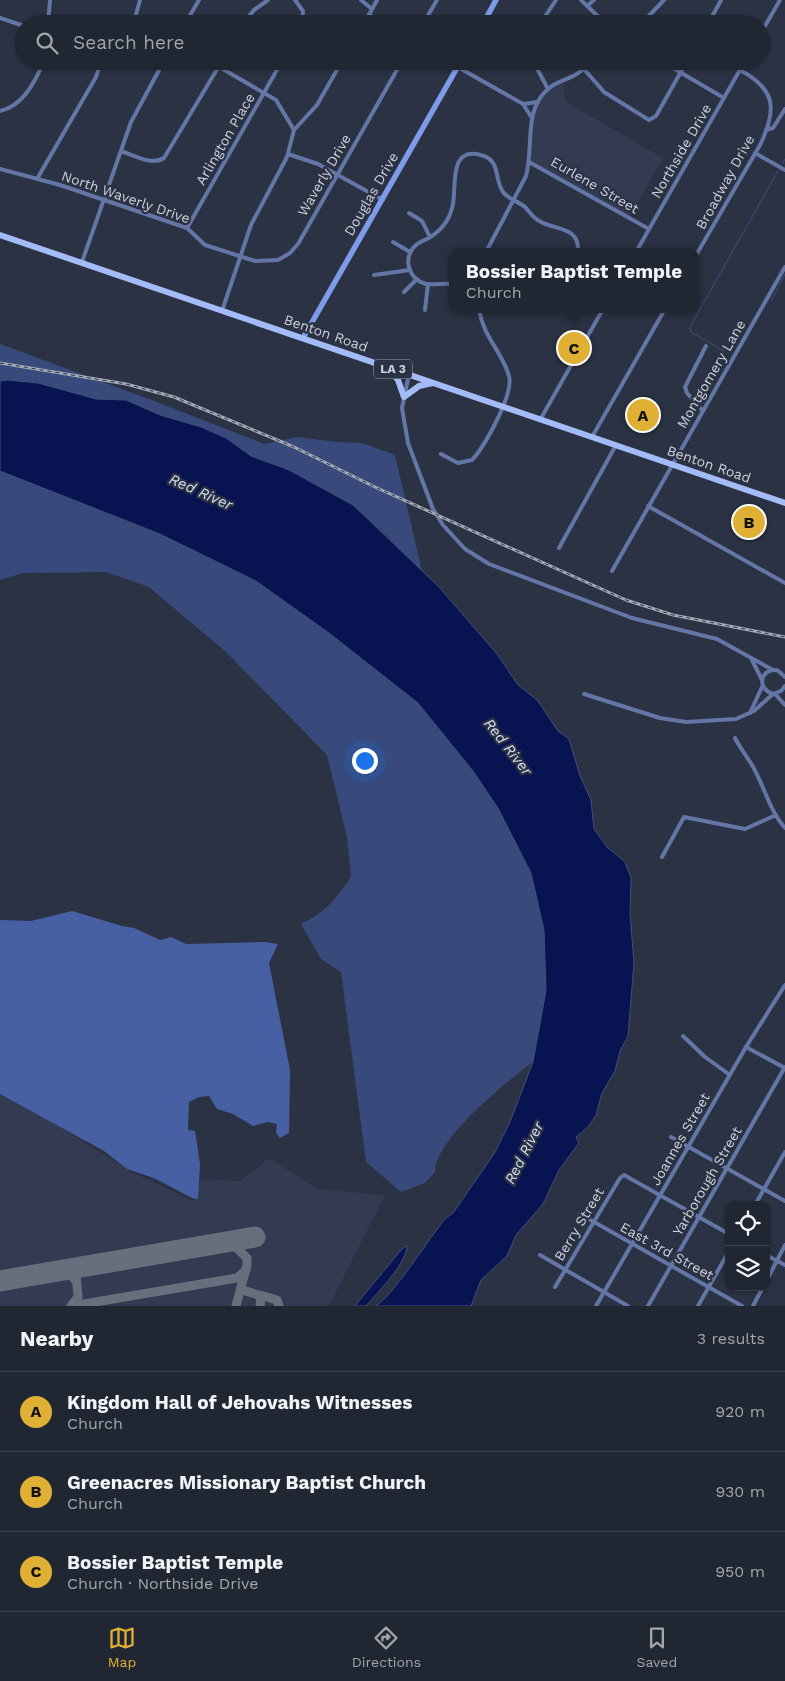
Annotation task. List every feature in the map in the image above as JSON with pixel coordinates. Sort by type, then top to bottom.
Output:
[{"type":"main road","name":"Benton Road","points":[[0,235],[785,503]]},
{"type":"main road","points":[[387,367],[398,380],[404,397],[419,386],[435,383]]},
{"type":"street","points":[[49,15],[50,0]]},
{"type":"street","points":[[136,15],[140,0]]},
{"type":"street","points":[[190,15],[199,0]]},
{"type":"street","points":[[250,15],[268,0]]},
{"type":"street","points":[[295,0],[302,10],[302,15]]},
{"type":"street","points":[[362,0],[372,9]]},
{"type":"street","points":[[369,14],[377,0]]},
{"type":"street","points":[[428,15],[437,0]]},
{"type":"street","points":[[488,15],[496,0]]},
{"type":"street","points":[[546,15],[556,0]]},
{"type":"street","points":[[581,0],[596,15]]},
{"type":"street","points":[[587,6],[594,0]]},
{"type":"street","points":[[650,15],[664,0]]},
{"type":"street","points":[[713,15],[721,0]]},
{"type":"street","points":[[770,17],[779,2],[773,1]]},
{"type":"street","points":[[0,18],[15,23]]},
{"type":"street","points":[[0,111],[13,106],[24,97],[39,70]]},
{"type":"street","points":[[37,179],[96,77],[98,70]]},
{"type":"street","points":[[82,262],[136,110],[159,70]]},
{"type":"street","points":[[121,150],[151,161],[158,161],[164,158],[216,70]]},
{"type":"street","points":[[223,70],[277,102],[294,130]]},
{"type":"street","name":"Arlington Place","points":[[187,228],[277,70]]},
{"type":"street","points":[[222,310],[256,213],[288,154],[294,130],[317,105],[337,70]]},
{"type":"street","name":"Waverly Drive","points":[[240,256],[268,262],[278,260],[290,253],[298,244],[397,70]]},
{"type":"street","name":"Douglas Drive","points":[[303,338],[456,70]]},
{"type":"street","points":[[463,70],[523,104],[532,118]]},
{"type":"street","points":[[538,70],[548,89]]},
{"type":"street","points":[[488,248],[523,184],[529,162],[532,118],[538,102],[548,89],[582,70]]},
{"type":"street","points":[[585,70],[604,92],[649,120],[656,116],[680,72]]},
{"type":"street","points":[[676,70],[724,98]]},
{"type":"street","name":"Northside Drive","points":[[638,248],[740,70]]},
{"type":"street","name":"Broadway Drive","points":[[699,250],[755,153],[766,130],[770,106],[768,92],[758,80],[740,70]]},
{"type":"street","points":[[523,104],[538,102]]},
{"type":"street","points":[[766,130],[773,128],[785,109]]},
{"type":"street","points":[[755,153],[785,170]]},
{"type":"street","points":[[288,154],[318,164],[383,200]]},
{"type":"street","points":[[449,284],[428,284],[417,279],[410,270],[408,259],[410,252],[418,243],[440,230],[451,213],[455,197],[454,173],[458,163],[465,157],[480,154],[490,159],[497,168],[502,190],[541,223],[566,229],[571,233],[578,248]]},
{"type":"street","name":"Eurlene Street","points":[[529,162],[649,230]]},
{"type":"street","name":"North Waverly Drive","points":[[0,169],[104,200],[187,228],[205,245],[240,256]]},
{"type":"street","points":[[410,214],[422,221],[430,237]]},
{"type":"street","points":[[393,242],[410,252]]},
{"type":"street","name":"Montgomery Lane","points":[[612,571],[785,267]]},
{"type":"street","points":[[374,275],[410,270]]},
{"type":"street","points":[[404,292],[417,279]]},
{"type":"street","points":[[425,310],[428,284]]},
{"type":"street","points":[[441,454],[458,462],[472,460],[503,407],[508,392],[509,376],[488,337],[480,313]]},
{"type":"street","points":[[540,420],[601,313]]},
{"type":"street","points":[[592,437],[663,313]]},
{"type":"street","points":[[702,410],[687,394],[685,387],[706,346]]},
{"type":"street","points":[[409,374],[404,397],[403,419],[408,443],[433,509],[442,525],[457,542],[489,564],[632,618],[717,639],[780,672],[785,677]]},
{"type":"street","points":[[558,548],[616,445]]},
{"type":"street","points":[[648,506],[785,583]]},
{"type":"street","points":[[750,656],[762,679],[762,687],[750,713]]},
{"type":"street","points":[[762,679],[766,672],[773,670]]},
{"type":"street","points":[[584,694],[660,718],[686,722],[736,720],[750,713],[774,694],[781,692],[785,686]]},
{"type":"street","points":[[762,687],[774,694],[785,705]]},
{"type":"street","points":[[736,738],[742,752],[752,765],[776,815],[785,828]]},
{"type":"street","points":[[662,857],[684,817],[745,829],[776,815]]},
{"type":"street","name":"Joannes Street","points":[[596,1306],[746,1047],[785,985]]},
{"type":"street","points":[[683,1036],[705,1057],[730,1075]]},
{"type":"street","points":[[746,1047],[785,1068]]},
{"type":"street","name":"Yarborough Street","points":[[648,1306],[785,1068]]},
{"type":"street","points":[[671,1137],[784,1199]]},
{"type":"street","points":[[757,1201],[785,1152]]},
{"type":"street","name":"Berry Street","points":[[555,1287],[620,1178],[624,1175],[660,1196]]},
{"type":"street","points":[[660,1196],[725,1232]]},
{"type":"street","name":"East 3rd Street","points":[[580,1214],[742,1306]]},
{"type":"street","points":[[770,1275],[785,1245]]},
{"type":"street","points":[[540,1255],[628,1306]]},
{"type":"street","points":[[770,1256],[785,1265]]},
{"type":"street","points":[[698,1306],[725,1259]]},
{"type":"street","points":[[753,1306],[761,1291]]},
{"type":"shaded area","points":[[563,80],[566,102],[663,158],[629,218],[529,162],[532,116],[542,95]]},
{"type":"shaded area","points":[[0,344],[264,444],[297,437],[362,443],[395,455],[423,575],[390,539],[353,505],[289,470],[251,456],[225,438],[201,427],[160,415],[126,400],[96,399],[38,383],[0,381]]},
{"type":"shaded area","points":[[0,471],[160,534],[256,581],[329,633],[418,703],[473,771],[498,808],[531,873],[544,930],[546,991],[533,1062],[490,1097],[459,1128],[446,1144],[438,1159],[435,1172],[425,1183],[401,1192],[366,1162],[341,972],[321,959],[301,924],[330,904],[351,877],[347,837],[327,755],[226,652],[149,587],[106,572],[23,573],[0,580]]},
{"type":"shaded area","points":[[72,911],[134,928],[160,940],[171,937],[186,944],[265,942],[278,944],[269,963],[290,1070],[289,1133],[280,1138],[276,1133],[277,1124],[268,1122],[253,1126],[233,1114],[217,1109],[209,1096],[199,1097],[189,1102],[188,1130],[195,1131],[200,1164],[198,1199],[192,1198],[154,1178],[127,1169],[104,1151],[0,1094],[0,920],[31,921]]},
{"type":"shaded area","points":[[0,1094],[57,1125],[132,1172],[193,1201],[201,1179],[240,1181],[269,1158],[317,1189],[385,1195],[329,1306],[0,1306]]},
{"type":"water","name":"Red River","points":[[0,381],[38,383],[96,399],[126,400],[160,415],[201,427],[226,438],[251,456],[289,470],[353,505],[439,587],[497,654],[518,685],[538,701],[558,731],[569,739],[580,776],[591,800],[594,829],[607,847],[625,862],[631,878],[630,914],[634,963],[628,1036],[620,1051],[615,1071],[602,1093],[596,1115],[588,1127],[576,1137],[579,1143],[559,1170],[543,1204],[516,1235],[507,1256],[481,1280],[471,1306],[375,1306],[390,1293],[445,1219],[453,1213],[494,1154],[510,1122],[533,1062],[546,991],[544,930],[531,873],[498,808],[473,771],[418,703],[329,633],[256,581],[160,534],[0,471]]},
{"type":"water","points":[[407,1245],[403,1260],[384,1285],[366,1306],[355,1306],[400,1251]]},
{"type":"waterway","points":[[782,164],[785,159]]},
{"type":"waterway","points":[[699,311],[778,171]]},
{"type":"waterway","points":[[771,301],[785,274]]},
{"type":"waterway","points":[[698,313],[690,327],[691,332],[724,351]]},
{"type":"taxiway","points":[[220,1243],[237,1248],[247,1258],[247,1265],[236,1306]]},
{"type":"taxiway","points":[[71,1306],[78,1297],[76,1274],[85,1266]]},
{"type":"taxiway","points":[[61,1270],[70,1273],[75,1280]]},
{"type":"taxiway","points":[[72,1306],[237,1278],[246,1270]]},
{"type":"taxiway","points":[[241,1287],[243,1290],[261,1296],[260,1306]]},
{"type":"taxiway","points":[[260,1295],[277,1300],[279,1306]]},
{"type":"runway","points":[[0,1281],[255,1237]]},
{"type":"railway","points":[[0,363],[126,384],[174,397],[294,447],[375,487],[626,600],[673,615],[785,637]]},
{"type":"place","name":"Bossier Baptist Temple","points":[[574,348]]},
{"type":"place","name":"Kingdom Hall of Jehovahs Witnesses","points":[[643,415]]},
{"type":"place","name":"Greenacres Missionary Baptist Church","points":[[749,522]]}]
